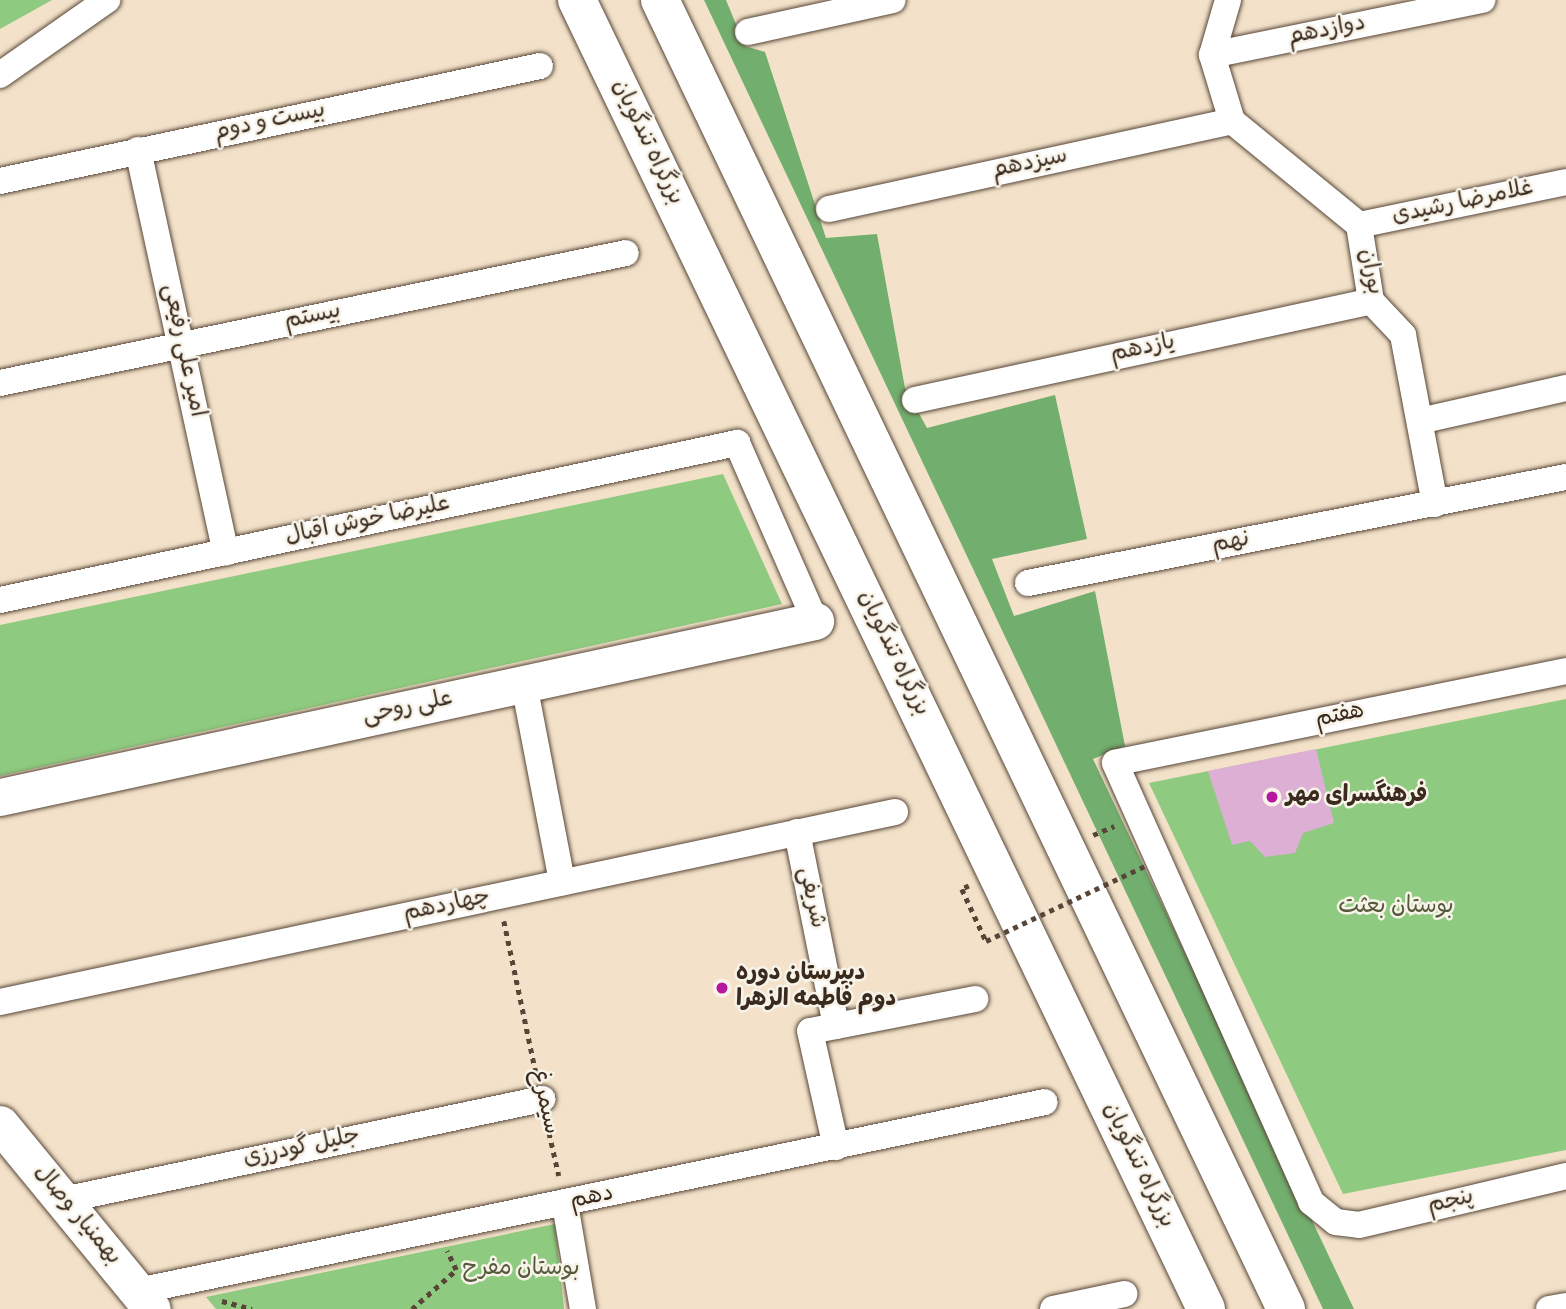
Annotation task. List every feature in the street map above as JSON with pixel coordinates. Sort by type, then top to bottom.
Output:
[{"type":"highway","name":"بزرگراه تندگویان","points":[[577,0],[1206,1309]]},
{"type":"highway","points":[[660,0],[1286,1309]]},
{"type":"street","points":[[0,75],[107,0]]},
{"type":"street","points":[[748,32],[893,0]]},
{"type":"street","points":[[1228,0],[1212,55],[1231,121]]},
{"type":"street","name":"دوازدهم","points":[[1212,55],[1482,0]]},
{"type":"street","name":"بیست و دوم","points":[[0,181],[540,66]]},
{"type":"street","name":"سیزدهم","points":[[829,209],[1231,121]]},
{"type":"street","name":"بوران","points":[[1231,121],[1359,225],[1371,301],[1403,335],[1424,419],[1435,504]]},
{"type":"street","name":"امیر علی رفیعی","points":[[138,150],[226,552]]},
{"type":"street","name":"غلامرضا رشیدی","points":[[1359,225],[1566,182]]},
{"type":"street","name":"بیستم","points":[[0,383],[626,253]]},
{"type":"street","name":"یازدهم","points":[[915,400],[1371,301]]},
{"type":"street","points":[[1424,419],[1566,388]]},
{"type":"street","name":"علیرضا خوش اقبال","points":[[0,600],[737,443],[815,621]]},
{"type":"street","points":[[1435,504],[1566,477]]},
{"type":"street","name":"نهم","points":[[1028,583],[1435,504]]},
{"type":"street","name":"علی روحی","points":[[0,797],[815,621]]},
{"type":"street","name":"هفتم","points":[[1336,1222],[1311,1202],[1115,763],[1566,671]]},
{"type":"street","points":[[524,684],[562,882]]},
{"type":"street","name":"چهاردهم","points":[[0,1002],[895,812]]},
{"type":"street","name":"شریفی","points":[[797,832],[836,1026]]},
{"type":"street","points":[[836,1147],[810,1031],[975,999]]},
{"type":"street","name":"جلیل گودرزی","points":[[63,1200],[542,1098]]},
{"type":"street","name":"دهم","points":[[145,1300],[565,1204],[1045,1102]]},
{"type":"street","name":"بهمنیار وصال","points":[[3,1131],[145,1300]]},
{"type":"street","name":"پنجم","points":[[1336,1222],[1359,1225],[1566,1176]]},
{"type":"street","points":[[565,1204],[583,1309]]},
{"type":"street","points":[[1053,1309],[1124,1294]]},
{"type":"street","points":[[1549,1309],[1566,1306]]},
{"type":"path","points":[[962,889],[986,941],[1147,865]]},
{"type":"path","name":"سیمرغ","points":[[498,895],[565,1204]]},
{"type":"path","points":[[412,1309],[456,1270],[445,1247]]},
{"type":"path","points":[[218,1300],[252,1309]]},
{"type":"green space","points":[[0,0],[52,0],[0,29]]},
{"type":"green space","points":[[704,0],[726,0],[745,46],[765,52],[826,238],[877,234],[905,388],[927,428],[1055,395],[1087,539],[992,559],[1014,616],[1095,591],[1125,746],[1093,759],[1354,1309],[1323,1309]]},
{"type":"green space","points":[[723,474],[782,604],[0,776],[0,625]]},
{"type":"green space","name":"بوستان بعثت","points":[[1566,699],[1566,1150],[1343,1194],[1149,783]]},
{"type":"green space","name":"بوستان مفرح","points":[[555,1224],[564,1309],[216,1309],[206,1297]]},
{"type":"building","name":"فرهنگسرای مهر","points":[[1316,749],[1334,823],[1303,833],[1295,853],[1265,857],[1250,841],[1232,845],[1208,771]]},
{"type":"place","name":"فرهنگسرای مهر","points":[[1272,797]]},
{"type":"place","name":"دبیرستان دوره دوم فاطمه الزهرا","points":[[722,988]]}]
